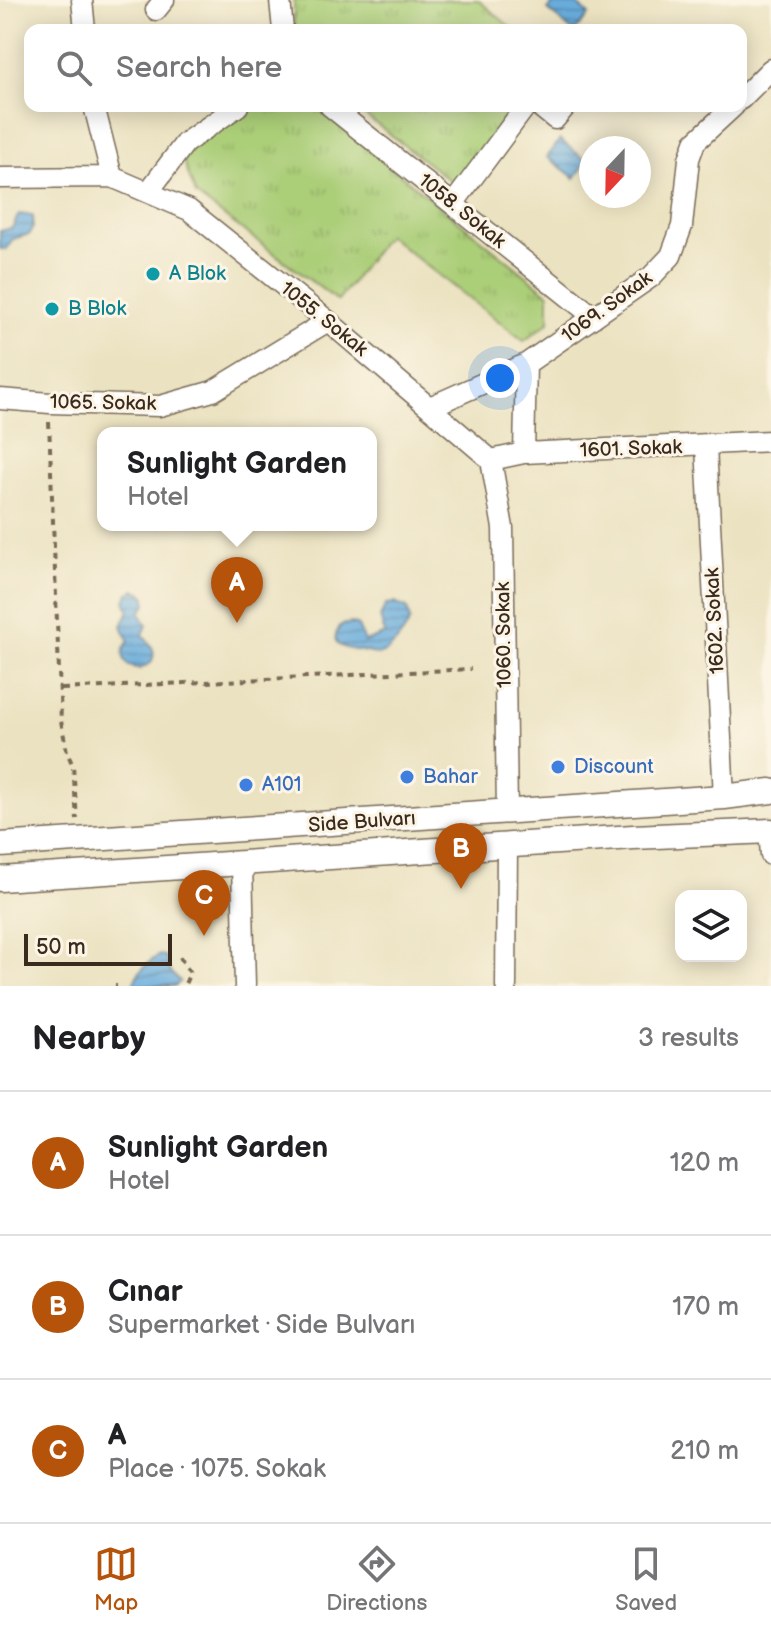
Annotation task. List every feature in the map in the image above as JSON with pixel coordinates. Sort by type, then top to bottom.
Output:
[{"type":"main road","name":"Side Bulvarı","points":[[0,845],[724,797],[771,791]]},
{"type":"main road","name":"Side Bulvarı","points":[[0,879],[507,846],[770,839]]},
{"type":"street","points":[[82,0],[84,24]]},
{"type":"street","points":[[280,0],[282,24]]},
{"type":"street","name":"1069. Sokak","points":[[747,92],[771,69]]},
{"type":"street","points":[[0,178],[112,177],[96,112]]},
{"type":"street","points":[[149,191],[185,143],[229,112]]},
{"type":"street","name":"1058. Sokak","points":[[338,112],[594,317]]},
{"type":"street","points":[[453,204],[522,112]]},
{"type":"street","points":[[546,112],[555,119],[561,112]]},
{"type":"street","name":"1069. Sokak","points":[[430,407],[526,364],[651,277],[671,256],[682,226],[689,159],[695,142],[726,112]]},
{"type":"street","name":"1055. Sokak","points":[[112,177],[189,210],[328,321],[491,460]]},
{"type":"street","name":"1065. Sokak","points":[[0,399],[160,406],[213,391],[328,321]]},
{"type":"street","points":[[524,453],[526,364]]},
{"type":"street","name":"1601. Sokak","points":[[491,460],[524,453],[771,441]]},
{"type":"street","name":"1602. Sokak","points":[[706,446],[724,797]]},
{"type":"street","name":"1060. Sokak","points":[[491,460],[503,528],[507,812]]},
{"type":"street","points":[[506,986],[507,846]]},
{"type":"street","points":[[242,864],[245,986]]},
{"type":"path","points":[[50,403],[61,721],[73,766],[78,841]]},
{"type":"path","points":[[61,689],[471,669]]},
{"type":"path","points":[[180,957],[190,973],[184,986]]},
{"type":"green space","points":[[294,0],[478,0],[507,24],[294,24]]},
{"type":"green space","points":[[242,112],[322,112],[549,294],[549,322],[524,341],[387,235],[338,301],[196,195],[183,160],[189,149]]},
{"type":"green space","points":[[361,112],[509,112],[456,185]]},
{"type":"water","points":[[557,0],[572,0],[589,15],[581,24],[564,24],[548,10]]},
{"type":"water","points":[[560,140],[579,155],[579,172],[575,178],[547,157]]},
{"type":"water","points":[[19,214],[33,216],[30,234],[13,239],[7,249],[0,249],[0,231],[12,228]]},
{"type":"water","points":[[134,590],[146,597],[146,604],[140,613],[147,625],[143,635],[154,655],[151,663],[140,669],[129,666],[123,654],[129,641],[122,626],[129,610],[125,601]]},
{"type":"water","points":[[394,603],[407,608],[410,621],[389,649],[376,654],[338,644],[336,633],[341,625],[352,623],[358,626],[365,642],[385,634],[380,617],[386,605]]},
{"type":"water","points":[[160,955],[165,956],[170,972],[180,981],[176,986],[133,986],[143,968]]},
{"type":"place","name":"A Blok","points":[[153,274]]},
{"type":"place","name":"B Blok","points":[[52,309]]},
{"type":"place","name":"Sunlight Garden","points":[[237,623]]},
{"type":"place","name":"Discount","points":[[558,767]]},
{"type":"place","name":"Bahar","points":[[407,777]]},
{"type":"place","name":"A101","points":[[246,785]]},
{"type":"place","name":"Cınar","points":[[461,889]]},
{"type":"place","name":"A","points":[[204,936]]}]
